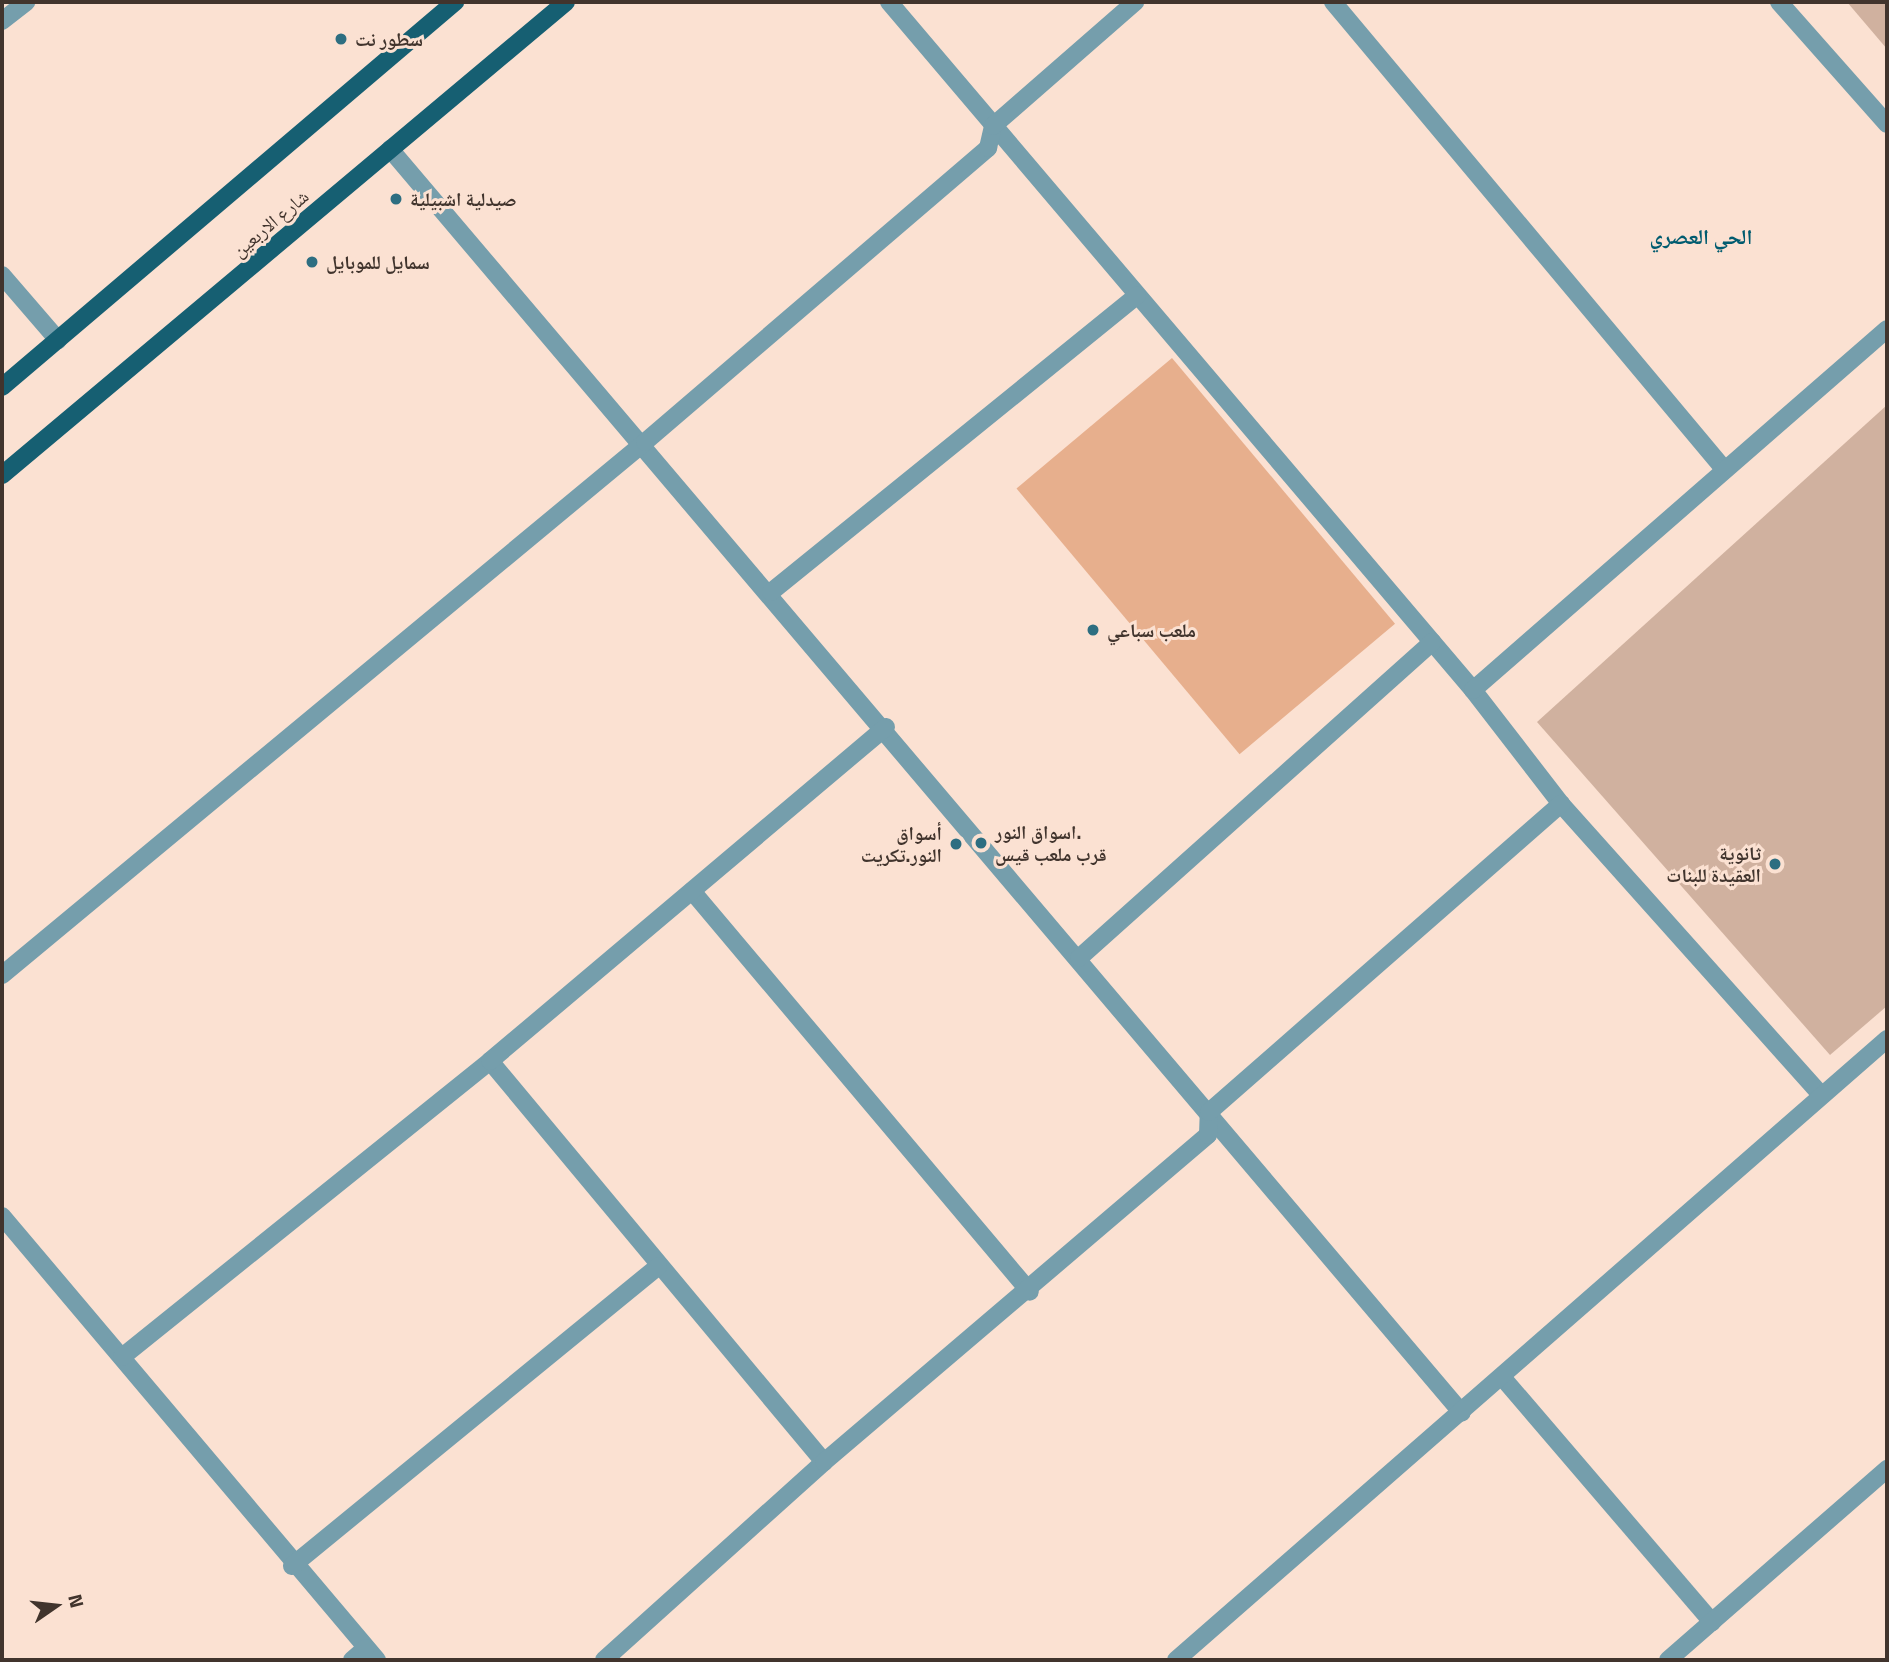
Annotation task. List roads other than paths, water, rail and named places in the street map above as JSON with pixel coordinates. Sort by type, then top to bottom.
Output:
[{"type":"main road","points":[[2,387],[455,2]]},
{"type":"main road","name":"شارع الاربعين","points":[[2,475],[566,2]]},
{"type":"street","points":[[2,21],[26,2]]},
{"type":"street","points":[[889,2],[1473,690],[1560,804],[1821,1095]]},
{"type":"street","points":[[2,975],[645,442],[988,148],[993,126],[1135,2]]},
{"type":"street","points":[[1333,2],[1724,469]]},
{"type":"street","points":[[1779,2],[1887,124]]},
{"type":"street","points":[[390,149],[645,442],[1462,1413]]},
{"type":"street","points":[[2,275],[58,340]]},
{"type":"street","points":[[771,592],[1137,296]]},
{"type":"street","points":[[1473,690],[1887,329]]},
{"type":"street","points":[[1079,958],[1432,642]]},
{"type":"street","points":[[122,1357],[490,1061],[886,727]]},
{"type":"street","points":[[604,1660],[824,1462],[1030,1292],[1208,1135],[1209,1112],[1560,804]]},
{"type":"street","points":[[692,891],[1030,1292]]},
{"type":"street","points":[[1176,1660],[1462,1413],[1887,1039]]},
{"type":"street","points":[[490,1061],[658,1266],[824,1462]]},
{"type":"street","points":[[2,1216],[122,1357],[292,1566],[371,1654],[352,1660]]},
{"type":"street","points":[[292,1566],[658,1266]]},
{"type":"street","points":[[1502,1377],[1712,1622]]},
{"type":"street","points":[[1668,1660],[1887,1469]]},
{"type":"place","name":"سطور نت","points":[[341,39]]},
{"type":"place","name":"صيدلية اشبيلية","points":[[396,199]]},
{"type":"place","name":"سمايل للموبايل","points":[[312,262]]},
{"type":"place","name":"ملعب سباعي","points":[[1093,630]]},
{"type":"place","name":"اسواق النور. قرب ملعب قيس","points":[[981,843]]},
{"type":"place","name":"أسواق النور.تكريت","points":[[956,844]]},
{"type":"place","name":"ثانوية العقيدة للبنات","points":[[1775,864]]},
{"type":"district","name":"الحي العصري","points":[[1701,236]]}]
